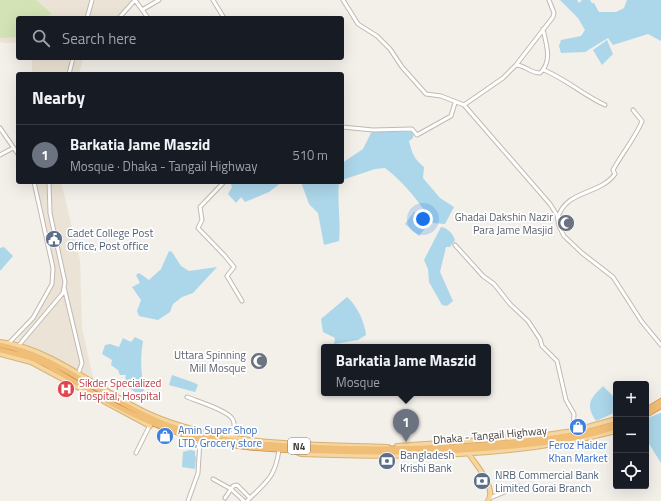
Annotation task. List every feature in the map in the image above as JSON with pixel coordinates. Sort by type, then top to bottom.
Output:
[{"type":"highway","name":"Dhaka - Tangail Highway","points":[[0,346],[19,349],[39,357],[77,376],[139,413],[161,423],[200,435],[294,447],[376,453],[466,450],[544,443],[576,438],[613,428]]},
{"type":"highway","name":"Dhaka - Tangail Highway","points":[[0,350],[28,357],[45,364],[150,425],[200,440],[279,450],[294,447],[377,450],[467,447],[544,440],[613,424]]},
{"type":"highway","points":[[649,408],[661,401]]},
{"type":"highway","points":[[649,412],[661,406]]},
{"type":"main road","points":[[0,342],[18,345],[41,354],[77,376]]},
{"type":"main road","points":[[0,354],[31,362],[150,425]]},
{"type":"main road","points":[[294,447],[393,447],[482,441],[573,431],[613,420]]},
{"type":"main road","points":[[294,447],[301,454],[384,458],[469,454],[576,442],[613,431]]},
{"type":"main road","points":[[469,454],[486,482],[491,498]]},
{"type":"street","points":[[88,16],[92,0]]},
{"type":"street","points":[[121,16],[135,0],[146,16]]},
{"type":"street","points":[[142,10],[158,0]]},
{"type":"street","points":[[213,0],[223,16]]},
{"type":"street","points":[[343,0],[358,24],[377,36],[386,45],[402,67],[426,94],[440,96],[454,103],[464,105],[512,162],[533,184],[555,211],[558,218]]},
{"type":"street","points":[[464,105],[503,78],[516,65],[553,18],[554,13],[549,0]]},
{"type":"street","points":[[516,65],[520,65],[533,73],[540,73],[544,70],[548,51],[543,29]]},
{"type":"street","points":[[70,72],[72,60]]},
{"type":"street","points":[[544,70],[568,83],[586,96],[605,105]]},
{"type":"street","points":[[344,127],[374,130],[412,129],[417,135],[451,116],[454,103]]},
{"type":"street","points":[[634,110],[642,121],[640,128],[623,152],[613,170],[615,174],[603,185],[576,196],[564,204],[560,209],[558,226],[564,236],[582,253],[614,278],[642,322],[661,345]]},
{"type":"street","points":[[0,128],[16,152]]},
{"type":"street","points":[[0,155],[13,148]]},
{"type":"street","points":[[9,343],[33,318],[52,284],[53,268],[34,184]]},
{"type":"street","points":[[18,345],[57,303],[63,293],[65,282],[50,213],[49,184]]},
{"type":"street","points":[[222,184],[200,207],[202,220],[198,228],[226,256],[234,267],[227,276],[242,301]]},
{"type":"street","points":[[455,245],[483,276],[494,284],[510,304],[528,321],[540,339],[542,346],[557,361],[566,400],[574,414],[573,431]]},
{"type":"street","points":[[64,287],[82,363],[77,376]]},
{"type":"street","points":[[187,397],[229,414],[234,420],[231,439]]},
{"type":"street","points":[[136,453],[150,425]]},
{"type":"street","points":[[188,501],[198,473],[200,440]]},
{"type":"street","points":[[213,479],[231,489],[245,501],[270,479],[277,463],[279,450]]},
{"type":"street","points":[[225,498],[233,486],[238,485],[250,498]]},
{"type":"street","points":[[491,498],[519,486]]},
{"type":"street","points":[[491,498],[496,501]]},
{"type":"shaded area","points":[[0,0],[134,0],[121,16],[16,16],[16,42],[0,42]]},
{"type":"shaded area","points":[[32,60],[82,60],[80,72],[32,72]]},
{"type":"shaded area","points":[[36,184],[61,184],[80,260],[82,329],[93,378],[92,381],[24,345],[22,342],[17,341],[39,312],[51,288],[54,274]]},
{"type":"green space","points":[[0,0],[36,0],[52,14],[48,16],[16,16],[16,37],[0,38]]},
{"type":"water","points":[[560,0],[577,0],[579,3],[582,0],[590,0],[594,3],[599,12],[616,12],[624,8],[627,0],[661,0],[661,41],[648,34],[613,45],[608,38],[585,52],[561,53],[559,46],[561,40],[581,36],[585,30],[578,18]]},
{"type":"water","points":[[607,40],[613,54],[602,65],[593,50]]},
{"type":"water","points":[[372,131],[414,132],[413,138],[409,141],[414,156],[424,167],[423,178],[440,198],[454,207],[445,224],[433,223],[412,194],[385,168],[375,169],[344,179],[344,162],[363,149]]},
{"type":"water","points":[[231,184],[279,184],[269,192],[245,202],[241,197],[236,203],[228,194],[232,187]]},
{"type":"water","points":[[302,184],[339,184],[339,241],[324,245],[318,213],[309,204]]},
{"type":"water","points":[[414,212],[418,213],[428,225],[419,236],[405,224]]},
{"type":"water","points":[[441,227],[450,232],[455,240],[450,247],[446,247],[440,272],[453,301],[447,306],[442,305],[429,282],[428,269],[424,260]]},
{"type":"water","points":[[4,247],[13,256],[0,271],[0,248]]},
{"type":"water","points":[[169,251],[172,252],[181,266],[189,271],[217,267],[193,293],[182,297],[173,304],[170,312],[158,320],[139,316],[137,311],[141,300],[132,287],[140,283],[136,275],[139,273],[149,280],[161,269]]},
{"type":"water","points":[[347,297],[351,300],[360,314],[366,335],[358,340],[334,344],[335,338],[323,332],[321,319]]},
{"type":"water","points":[[135,337],[143,341],[141,366],[144,390],[139,396],[127,387],[123,389],[126,375],[120,375],[118,370],[111,365],[112,360],[102,354],[105,345],[110,344],[119,347],[123,338],[131,342]]},
{"type":"water","points":[[172,375],[198,385],[195,392],[169,385]]},
{"type":"water","points":[[603,386],[613,396],[613,413],[596,421],[590,406],[590,402]]},
{"type":"water","points":[[661,413],[661,463],[649,444],[649,418]]},
{"type":"water","points":[[190,450],[195,451],[195,469],[182,467],[183,452]]},
{"type":"place","name":"Ghadai Dakshin Nazir Para Jame Masjid","points":[[566,223]]},
{"type":"place","name":"Cadet College Post Office, Post office","points":[[54,239]]},
{"type":"place","name":"Uttara Spinning Mill Mosque","points":[[259,361]]},
{"type":"place","name":"Sikder Specialized Hospital, Hospital","points":[[66,389]]},
{"type":"place","name":"Feroz Haider Khan Market","points":[[578,427]]},
{"type":"place","name":"Amin Super Shop LTD, Grocery store","points":[[165,436]]},
{"type":"place","name":"Barkatia Jame Maszid","points":[[406,442]]},
{"type":"place","name":"Bangladesh Krishi Bank","points":[[387,461]]},
{"type":"place","name":"NRB Commercial Bank Limited Gorai Branch","points":[[482,481]]}]
